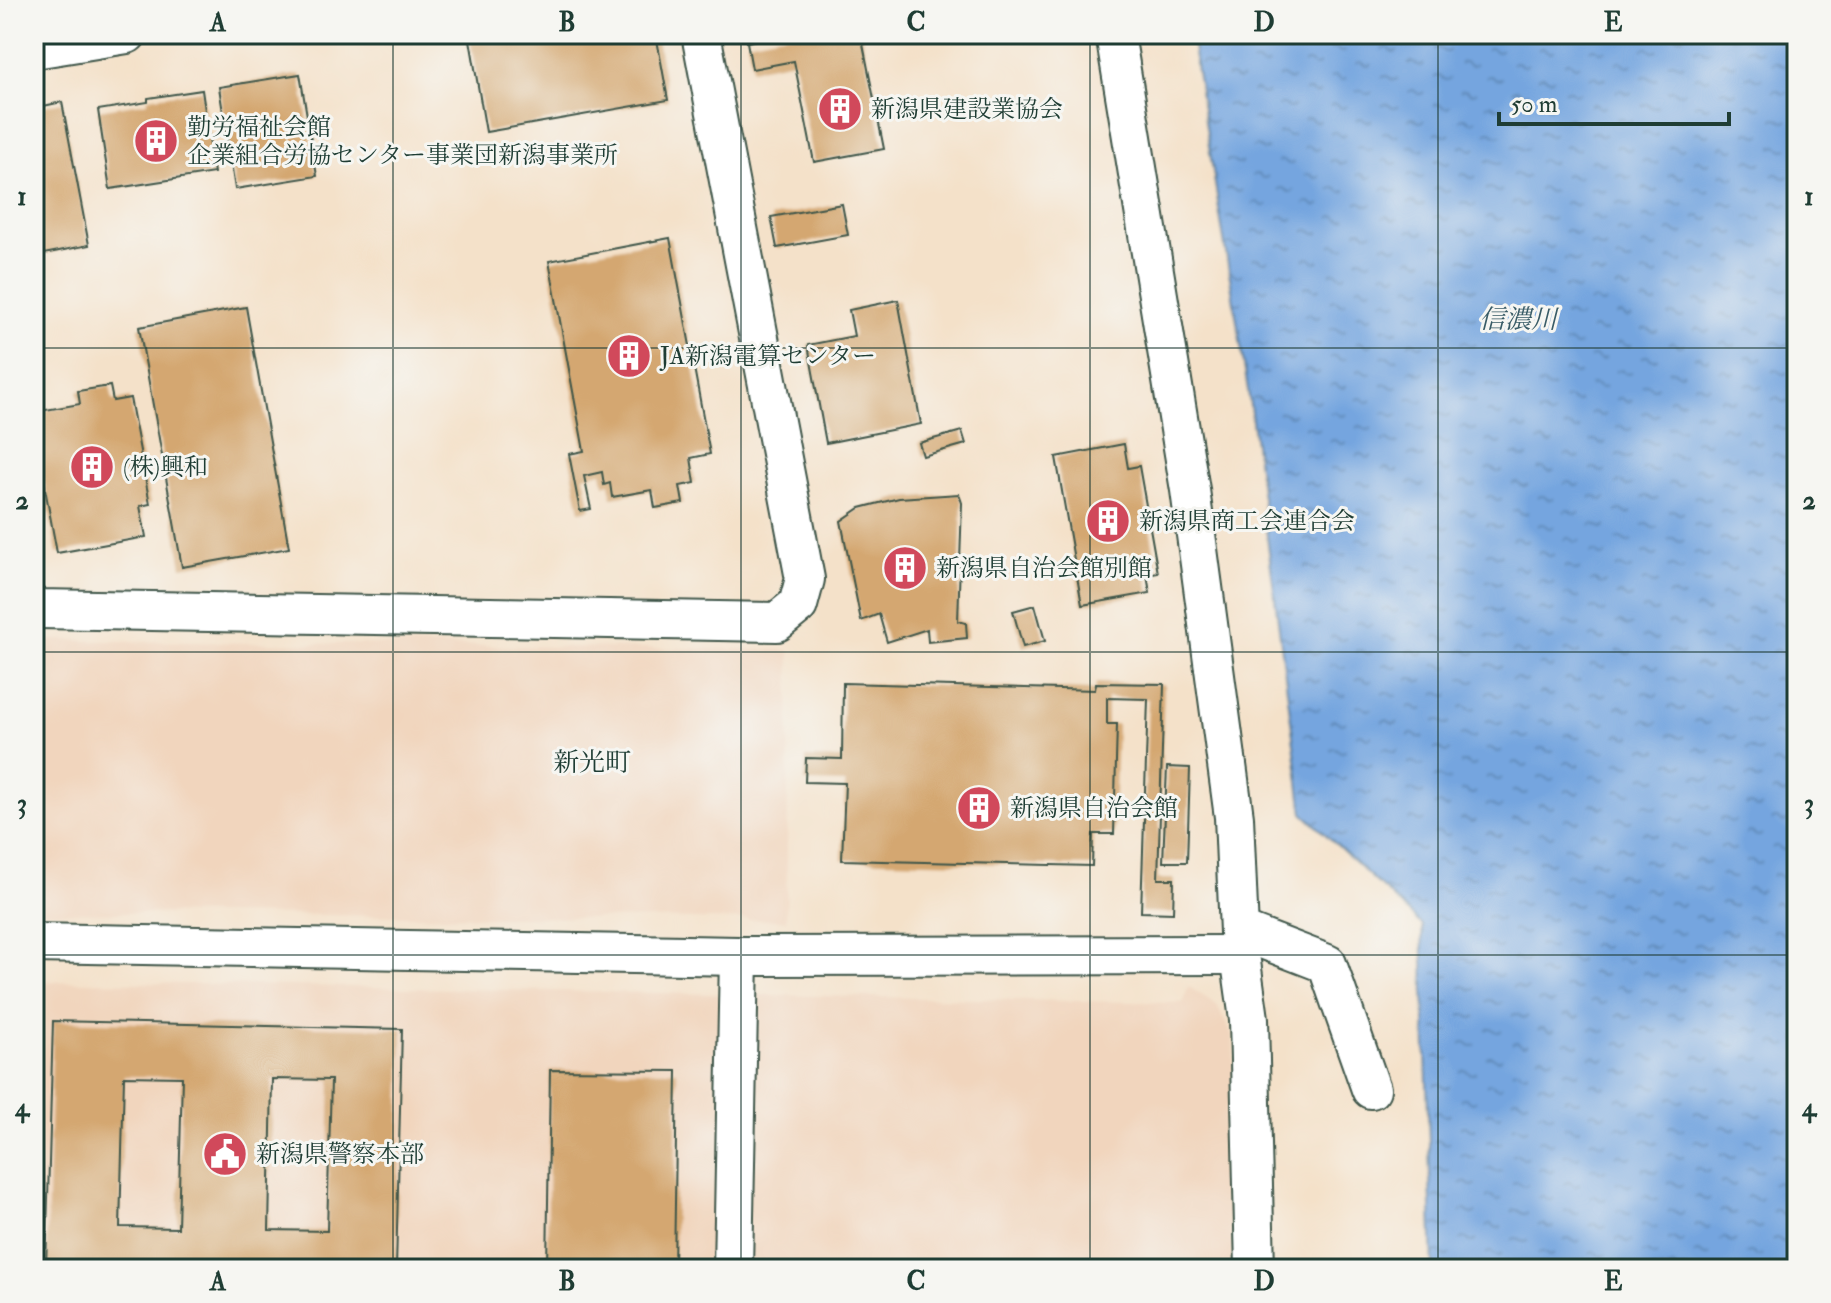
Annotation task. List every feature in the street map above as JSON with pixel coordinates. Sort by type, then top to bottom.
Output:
[{"type":"street","points":[[34,49],[127,34]]},
{"type":"street","points":[[34,606],[39,609],[777,622],[798,605],[805,579],[701,34]]},
{"type":"street","points":[[1115,34],[1188,475],[1234,817],[1240,943],[1249,1019],[1255,1269]]},
{"type":"street","points":[[34,943],[739,956],[1240,943],[1327,964],[1371,1089]]},
{"type":"street","points":[[733,1269],[739,956]]},
{"type":"shaded area","points":[[34,640],[790,650],[786,920],[34,912]]},
{"type":"shaded area","points":[[34,981],[1182,1003],[1189,987],[1217,1005],[1233,1037],[1237,1269],[34,1269]]},
{"type":"water","name":"信濃川","points":[[1191,34],[1797,34],[1797,1269],[1433,1269],[1422,925],[1303,813],[1248,390]]},
{"type":"building","points":[[469,34],[576,34],[577,39],[605,34],[656,34],[668,100],[486,132]]},
{"type":"building","name":"新潟県建設業協会","points":[[786,34],[861,34],[884,149],[814,162],[794,61],[752,69],[747,42]]},
{"type":"building","points":[[300,74],[317,176],[235,189],[219,87]]},
{"type":"building","name":"勤労福祉会館 企業組合労協センター事業団新潟事業所","points":[[202,90],[214,173],[110,189],[98,110]]},
{"type":"building","points":[[62,102],[89,245],[34,256],[34,108]]},
{"type":"building","points":[[842,204],[848,235],[777,248],[771,217]]},
{"type":"building","name":"JA新潟電算センター","points":[[670,238],[710,454],[691,458],[695,483],[680,486],[683,503],[655,508],[652,490],[612,497],[610,483],[604,485],[602,472],[584,476],[591,509],[580,511],[569,454],[584,451],[549,261]]},
{"type":"building","points":[[898,300],[921,424],[826,443],[808,345],[854,336],[849,310]]},
{"type":"building","points":[[246,307],[289,548],[182,567],[139,327]]},
{"type":"building","name":"(株)興和","points":[[110,386],[113,401],[130,398],[150,504],[140,506],[146,537],[57,553],[34,429],[34,412],[80,404],[78,391]]},
{"type":"building","points":[[962,431],[966,444],[923,456],[919,443]]},
{"type":"building","name":"新潟県商工会連合会","points":[[1124,444],[1128,468],[1139,466],[1158,573],[1147,575],[1150,593],[1082,605],[1056,457]]},
{"type":"building","name":"新潟県自治会館別館","points":[[959,494],[962,503],[958,621],[966,623],[967,638],[928,642],[927,629],[887,642],[879,614],[861,621],[841,521],[860,508],[899,498]]},
{"type":"building","points":[[1035,605],[1045,641],[1023,647],[1013,611]]},
{"type":"building","name":"新潟県自治会館","points":[[843,683],[1095,690],[1096,683],[1164,684],[1158,879],[1174,879],[1173,913],[1141,912],[1148,699],[1107,698],[1107,724],[1117,724],[1114,834],[1093,834],[1092,866],[842,860],[845,783],[805,782],[806,758],[842,759]]},
{"type":"building","points":[[1167,767],[1190,768],[1187,862],[1163,862]]},
{"type":"building","name":"新潟県警察本部","points":[[53,1021],[402,1029],[396,1269],[46,1269]],"holes":[[[124,1076],[182,1077],[178,1228],[120,1227]],[[272,1079],[331,1080],[327,1231],[269,1230]]]},
{"type":"building","points":[[550,1070],[677,1071],[674,1269],[547,1269]]},
{"type":"place","name":"新潟県建設業協会","points":[[840,109]]},
{"type":"place","name":"勤労福祉会館 企業組合労協センター事業団新潟事業所","points":[[156,141]]},
{"type":"place","name":"JA新潟電算センター","points":[[629,356]]},
{"type":"place","name":"(株)興和","points":[[92,467]]},
{"type":"place","name":"新潟県商工会連合会","points":[[1108,521]]},
{"type":"place","name":"新潟県自治会館別館","points":[[905,568]]},
{"type":"place","name":"新潟県自治会館","points":[[979,808]]},
{"type":"place","name":"新潟県警察本部","points":[[225,1154]]},
{"type":"district","name":"新光町","points":[[592,762]]}]
